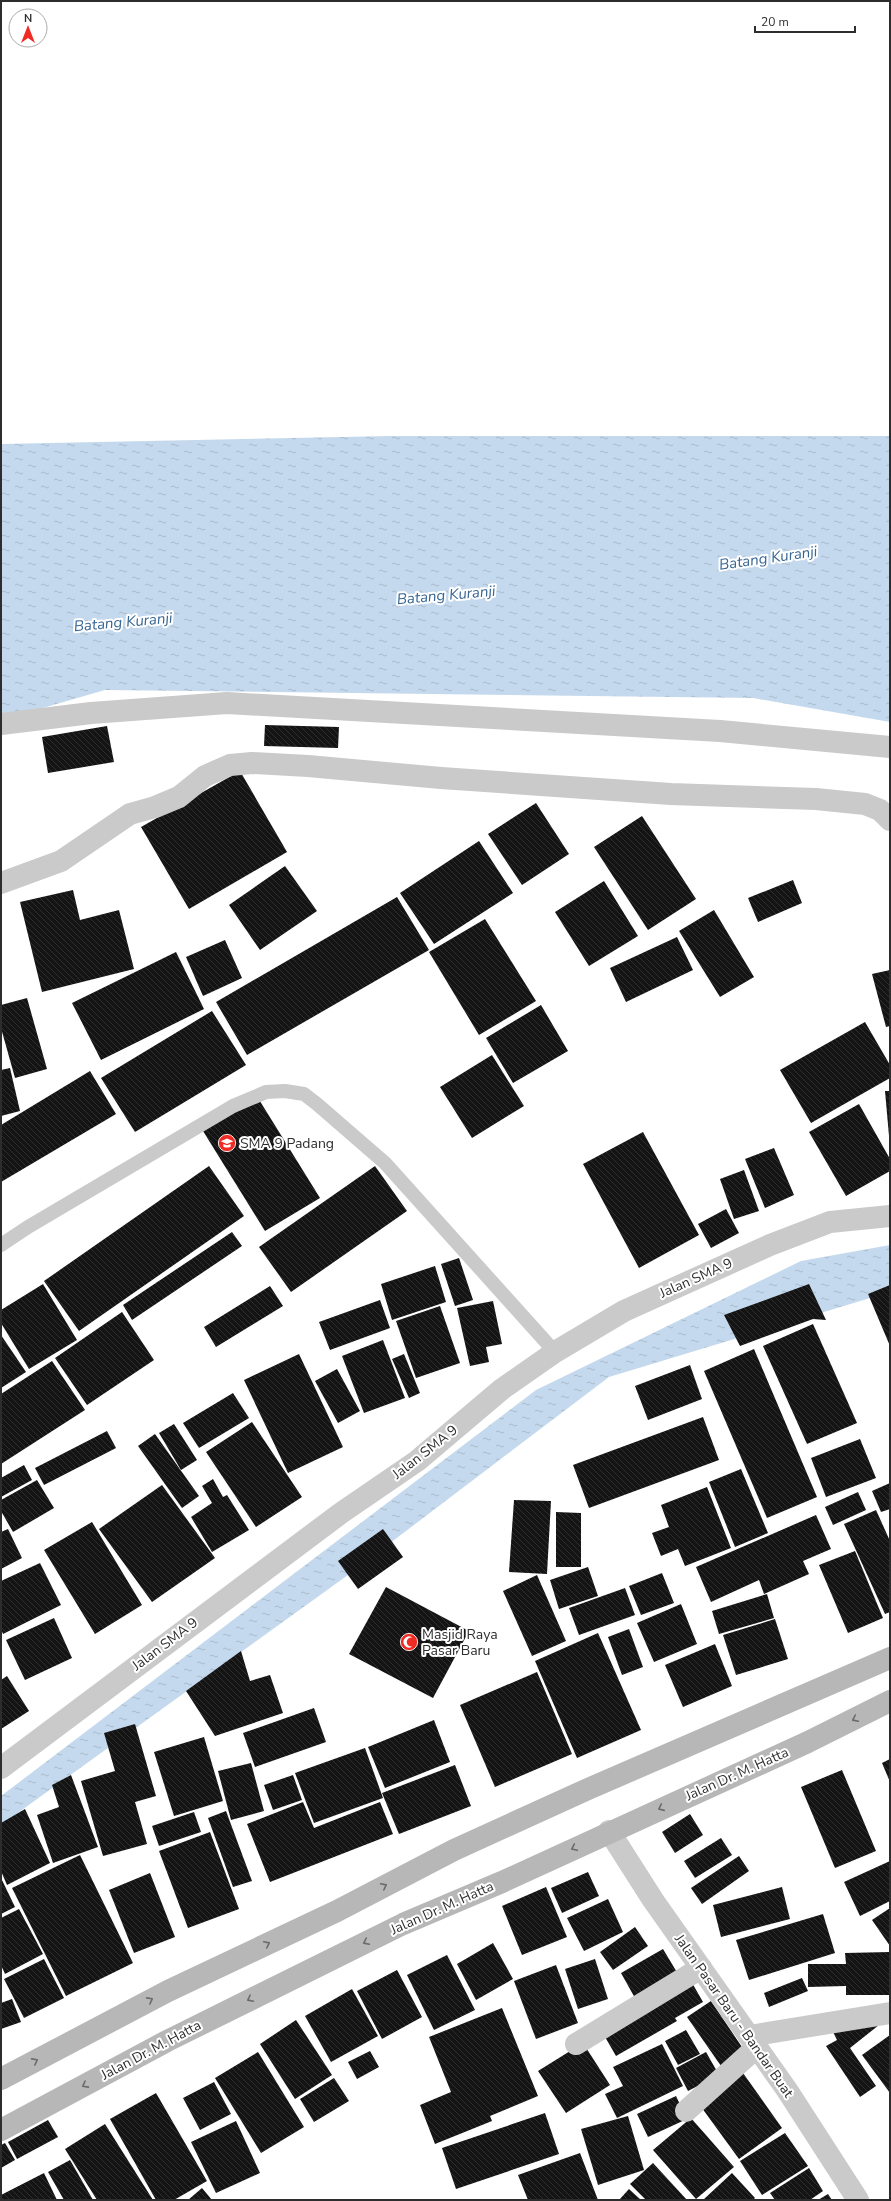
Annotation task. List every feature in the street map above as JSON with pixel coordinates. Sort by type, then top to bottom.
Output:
[{"type":"main road","points":[[1,2079],[168,1991],[337,1911],[454,1850],[588,1789],[890,1658]]},
{"type":"main road","name":"Jalan Dr. M. Hatta","points":[[1,2130],[167,2041],[403,1924],[502,1882],[609,1831],[808,1742],[890,1702]]},
{"type":"street","points":[[1,724],[91,713],[227,702],[720,731],[890,747]]},
{"type":"street","points":[[1,883],[61,862],[130,814],[155,807],[179,797],[205,776],[230,765],[252,764],[308,766],[442,778],[671,794],[816,800],[865,804],[880,810],[890,820]]},
{"type":"street","name":"Jalan SMA 9","points":[[1,1768],[335,1518],[418,1461],[502,1389],[555,1352],[624,1311],[770,1245],[830,1222],[890,1216]]},
{"type":"street","name":"Jalan Pasar Baru - Bandar Buat","points":[[609,1831],[653,1900],[753,2042],[858,2200]]},
{"type":"street","points":[[576,2044],[701,1968]]},
{"type":"street","points":[[686,2110],[753,2042],[890,2013]]},
{"type":"lane","points":[[1,1245],[28,1226],[233,1106],[266,1092],[285,1091],[304,1094],[385,1163],[555,1352]]},
{"type":"water","name":"Batang Kuranji","points":[[390,436],[890,436],[890,722],[753,698],[105,690],[1,720],[1,444]]},
{"type":"water","points":[[890,1245],[890,1292],[609,1377],[348,1575],[1,1825],[1,1796],[536,1390],[801,1261]]},
{"type":"building","points":[[265,725],[339,727],[338,748],[264,746]]},
{"type":"building","points":[[107,726],[114,762],[48,773],[42,737]]},
{"type":"building","points":[[240,771],[287,852],[189,909],[141,827]]},
{"type":"building","points":[[536,803],[569,854],[522,885],[488,834]]},
{"type":"building","points":[[642,816],[696,899],[648,930],[594,847]]},
{"type":"building","points":[[479,841],[513,893],[434,944],[400,893]]},
{"type":"building","points":[[285,866],[317,911],[260,950],[229,905]]},
{"type":"building","points":[[793,880],[802,903],[758,922],[748,898]]},
{"type":"building","points":[[604,881],[638,936],[589,966],[555,912]]},
{"type":"building","points":[[73,890],[80,920],[119,910],[134,969],[42,992],[20,902]]},
{"type":"building","points":[[397,897],[429,950],[247,1055],[216,1002]]},
{"type":"building","points":[[714,910],[754,977],[720,997],[679,931]]},
{"type":"building","points":[[485,919],[536,1001],[479,1035],[429,952]]},
{"type":"building","points":[[677,937],[693,970],[626,1002],[610,968]]},
{"type":"building","points":[[225,940],[242,978],[203,996],[186,957]]},
{"type":"building","points":[[176,952],[204,1009],[101,1060],[72,1003]]},
{"type":"building","points":[[890,970],[890,1026],[886,1027],[872,974]]},
{"type":"building","points":[[27,998],[47,1069],[15,1078],[1,1028],[1,1005]]},
{"type":"building","points":[[541,1005],[568,1051],[513,1083],[486,1038]]},
{"type":"building","points":[[212,1011],[246,1065],[135,1132],[101,1078]]},
{"type":"building","points":[[865,1022],[890,1065],[890,1078],[811,1123],[780,1070]]},
{"type":"building","points":[[492,1055],[524,1106],[472,1138],[440,1087]]},
{"type":"building","points":[[10,1068],[20,1111],[1,1116],[1,1070]]},
{"type":"building","points":[[90,1071],[116,1114],[1,1182],[1,1125]]},
{"type":"building","points":[[885,1091],[890,1091],[890,1136],[889,1136]]},
{"type":"building","points":[[258,1098],[320,1198],[265,1231],[203,1131]]},
{"type":"building","points":[[859,1104],[890,1159],[890,1171],[846,1196],[809,1132]]},
{"type":"building","points":[[643,1132],[699,1235],[639,1268],[583,1164]]},
{"type":"building","points":[[774,1148],[794,1195],[765,1208],[745,1159]]},
{"type":"building","points":[[209,1166],[244,1216],[79,1331],[44,1281]]},
{"type":"building","points":[[375,1166],[407,1211],[291,1292],[259,1247]]},
{"type":"building","points":[[744,1170],[759,1211],[734,1219],[720,1179]]},
{"type":"building","points":[[726,1209],[739,1233],[711,1248],[698,1224]]},
{"type":"building","points":[[232,1232],[242,1246],[132,1320],[123,1305]]},
{"type":"building","points":[[459,1258],[473,1300],[455,1306],[441,1264]]},
{"type":"building","points":[[435,1266],[446,1302],[392,1320],[381,1284]]},
{"type":"building","points":[[43,1284],[77,1340],[29,1369],[1,1323],[1,1310]]},
{"type":"building","points":[[809,1284],[826,1320],[813,1319],[740,1346],[724,1315]]},
{"type":"building","points":[[890,1285],[890,1346],[868,1294]]},
{"type":"building","points":[[270,1286],[283,1306],[216,1347],[204,1327]]},
{"type":"building","points":[[380,1300],[390,1328],[330,1350],[319,1322]]},
{"type":"building","points":[[493,1301],[502,1344],[486,1347],[489,1362],[470,1366],[457,1308]]},
{"type":"building","points":[[440,1306],[460,1363],[416,1378],[396,1321]]},
{"type":"building","points":[[122,1312],[154,1360],[87,1405],[55,1358]]},
{"type":"building","points":[[813,1324],[857,1423],[807,1444],[763,1346]]},
{"type":"building","points":[[1,1335],[26,1372],[1,1388]]},
{"type":"building","points":[[383,1340],[405,1398],[364,1413],[342,1356]]},
{"type":"building","points":[[754,1349],[817,1497],[767,1518],[704,1371]]},
{"type":"building","points":[[299,1354],[343,1447],[288,1473],[244,1380]]},
{"type":"building","points":[[404,1354],[420,1393],[409,1398],[392,1359]]},
{"type":"building","points":[[52,1361],[85,1410],[1,1464],[1,1394]]},
{"type":"building","points":[[690,1365],[702,1399],[648,1420],[635,1386]]},
{"type":"building","points":[[337,1369],[360,1411],[338,1423],[315,1381]]},
{"type":"building","points":[[233,1393],[249,1418],[199,1448],[183,1423]]},
{"type":"building","points":[[703,1417],[719,1460],[589,1508],[573,1465]]},
{"type":"building","points":[[252,1422],[302,1497],[256,1527],[206,1452]]},
{"type":"building","points":[[174,1424],[197,1460],[181,1470],[159,1433]]},
{"type":"building","points":[[107,1431],[116,1448],[44,1485],[35,1468]]},
{"type":"building","points":[[155,1434],[199,1496],[182,1508],[138,1446]]},
{"type":"building","points":[[860,1439],[876,1478],[826,1497],[811,1458]]},
{"type":"building","points":[[24,1465],[32,1480],[1,1497],[1,1478]]},
{"type":"building","points":[[741,1469],[768,1533],[735,1547],[709,1482]]},
{"type":"building","points":[[213,1479],[223,1497],[227,1495],[249,1530],[212,1552],[191,1517],[212,1503],[202,1486]]},
{"type":"building","points":[[37,1480],[54,1508],[13,1532],[1,1511],[1,1500]]},
{"type":"building","points":[[890,1483],[890,1509],[881,1512],[872,1491]]},
{"type":"building","points":[[162,1485],[215,1558],[152,1602],[99,1529]]},
{"type":"building","points":[[707,1487],[731,1548],[685,1566],[678,1549],[661,1556],[652,1533],[669,1527],[661,1505]]},
{"type":"building","points":[[858,1492],[866,1510],[833,1525],[825,1507]]},
{"type":"building","points":[[514,1500],[551,1501],[547,1574],[509,1572]]},
{"type":"building","points":[[876,1510],[890,1541],[890,1612],[885,1614],[844,1524]]},
{"type":"building","points":[[556,1512],[581,1513],[581,1567],[556,1567]]},
{"type":"building","points":[[816,1515],[831,1549],[803,1561],[809,1574],[764,1594],[759,1580],[711,1602],[696,1567]]},
{"type":"building","points":[[92,1522],[142,1605],[95,1634],[44,1550]]},
{"type":"building","points":[[8,1529],[22,1558],[1,1569],[1,1532]]},
{"type":"building","points":[[383,1529],[403,1557],[358,1589],[338,1561]]},
{"type":"building","points":[[855,1551],[883,1618],[848,1633],[819,1565]]},
{"type":"building","points":[[40,1563],[61,1605],[3,1634],[1,1629],[1,1581]]},
{"type":"building","points":[[588,1567],[598,1596],[559,1609],[550,1580]]},
{"type":"building","points":[[662,1573],[674,1603],[641,1615],[629,1586]]},
{"type":"building","points":[[537,1575],[566,1641],[532,1656],[503,1591]]},
{"type":"building","name":"Masjid Raya Pasar Baru","points":[[386,1587],[469,1631],[433,1698],[349,1654]]},
{"type":"building","points":[[625,1588],[635,1615],[579,1635],[569,1608]]},
{"type":"building","points":[[767,1594],[774,1618],[719,1634],[712,1611]]},
{"type":"building","points":[[681,1604],[697,1644],[654,1662],[637,1623]]},
{"type":"building","points":[[54,1618],[72,1658],[25,1680],[6,1640]]},
{"type":"building","points":[[775,1619],[788,1659],[736,1675],[723,1635]]},
{"type":"building","points":[[629,1629],[643,1667],[622,1675],[608,1637]]},
{"type":"building","points":[[598,1633],[641,1730],[577,1758],[535,1661]]},
{"type":"building","points":[[715,1644],[732,1686],[683,1707],[665,1665]]},
{"type":"building","points":[[241,1651],[250,1681],[270,1675],[283,1713],[215,1736],[186,1691]]},
{"type":"building","points":[[537,1672],[572,1754],[495,1787],[460,1705]]},
{"type":"building","points":[[7,1676],[29,1711],[1,1729],[1,1680]]},
{"type":"building","points":[[314,1708],[326,1742],[255,1767],[243,1733]]},
{"type":"building","points":[[434,1720],[450,1762],[385,1788],[368,1747]]},
{"type":"building","points":[[135,1724],[156,1796],[135,1802],[147,1844],[103,1856],[81,1781],[115,1771],[104,1733]]},
{"type":"building","points":[[204,1737],[223,1801],[174,1816],[154,1752]]},
{"type":"building","points":[[365,1748],[383,1798],[314,1823],[295,1773]]},
{"type":"building","points":[[890,1759],[890,1782],[882,1763]]},
{"type":"building","points":[[251,1763],[264,1811],[231,1820],[218,1771]]},
{"type":"building","points":[[455,1765],[471,1806],[399,1834],[382,1793]]},
{"type":"building","points":[[842,1770],[876,1851],[835,1868],[801,1787]]},
{"type":"building","points":[[71,1775],[98,1847],[53,1863],[37,1815],[59,1807],[52,1785]]},
{"type":"building","points":[[293,1775],[302,1800],[273,1810],[264,1785]]},
{"type":"building","points":[[303,1802],[314,1828],[380,1802],[393,1834],[270,1882],[247,1824]]},
{"type":"building","points":[[25,1809],[50,1863],[7,1885],[1,1871],[1,1823]]},
{"type":"building","points":[[226,1811],[252,1881],[233,1887],[208,1818]]},
{"type":"building","points":[[194,1812],[201,1832],[159,1846],[152,1826]]},
{"type":"building","points":[[690,1814],[703,1835],[675,1853],[662,1832]]},
{"type":"building","points":[[210,1832],[239,1909],[188,1928],[159,1851]]},
{"type":"building","points":[[721,1838],[732,1855],[695,1878],[684,1861]]},
{"type":"building","points":[[80,1855],[133,1963],[66,1996],[12,1888]]},
{"type":"building","points":[[739,1856],[749,1871],[702,1904],[691,1888]]},
{"type":"building","points":[[890,1861],[890,1901],[860,1916],[844,1882]]},
{"type":"building","points":[[588,1872],[599,1896],[562,1913],[551,1888]]},
{"type":"building","points":[[150,1873],[175,1937],[134,1953],[109,1890]]},
{"type":"building","points":[[1,1878],[15,1907],[1,1914]]},
{"type":"building","points":[[546,1887],[567,1937],[522,1955],[502,1906]]},
{"type":"building","points":[[782,1887],[790,1919],[721,1937],[713,1905]]},
{"type":"building","points":[[608,1899],[623,1932],[584,1951],[567,1918]]},
{"type":"building","points":[[890,1908],[890,1946],[872,1920]]},
{"type":"building","points":[[19,1909],[43,1954],[5,1974],[1,1965],[1,1918]]},
{"type":"building","points":[[823,1914],[835,1953],[749,1980],[736,1940]]},
{"type":"building","points":[[635,1927],[648,1946],[613,1970],[600,1952]]},
{"type":"building","points":[[493,1943],[513,1979],[476,2000],[457,1964]]},
{"type":"building","points":[[663,1949],[678,1974],[635,1998],[621,1973]]},
{"type":"building","points":[[890,1952],[890,1995],[846,1995],[846,1986],[808,1987],[808,1964],[846,1964],[845,1953]]},
{"type":"building","points":[[447,1955],[475,2010],[434,2030],[407,1975]]},
{"type":"building","points":[[44,1959],[64,1998],[24,2018],[4,1979]]},
{"type":"building","points":[[595,1959],[608,1999],[578,2009],[565,1969]]},
{"type":"building","points":[[556,1965],[578,2023],[536,2039],[514,1981]]},
{"type":"building","points":[[397,1970],[422,2017],[382,2039],[357,1991]]},
{"type":"building","points":[[802,1978],[808,1991],[769,2007],[764,1993]]},
{"type":"building","points":[[691,1981],[703,2002],[675,2018],[677,2021],[616,2056],[601,2030]]},
{"type":"building","points":[[352,1989],[378,2036],[331,2062],[305,2016]]},
{"type":"building","points":[[12,1999],[21,2022],[1,2029],[1,2003]]},
{"type":"building","points":[[711,2001],[744,2050],[721,2066],[687,2017]]},
{"type":"building","points":[[502,2008],[538,2096],[490,2116],[492,2121],[435,2144],[420,2105],[451,2092],[429,2037]]},
{"type":"building","points":[[296,2020],[332,2075],[295,2099],[260,2044]]},
{"type":"building","points":[[879,2025],[850,2048],[876,2086],[860,2097],[826,2046],[837,2040],[832,2030]]},
{"type":"building","points":[[686,2030],[700,2054],[678,2065],[665,2041]]},
{"type":"building","points":[[890,2035],[890,2093],[862,2055]]},
{"type":"building","points":[[583,2043],[610,2085],[566,2113],[538,2071]]},
{"type":"building","points":[[662,2044],[683,2086],[617,2118],[605,2094],[623,2086],[613,2067]]},
{"type":"building","points":[[370,2051],[379,2067],[357,2079],[348,2062]]},
{"type":"building","points":[[258,2052],[304,2127],[261,2153],[215,2078]]},
{"type":"building","points":[[706,2052],[719,2075],[688,2091],[676,2068]]},
{"type":"building","points":[[743,2073],[782,2128],[739,2159],[699,2104]]},
{"type":"building","points":[[334,2078],[349,2101],[314,2122],[300,2099]]},
{"type":"building","points":[[214,2082],[231,2114],[200,2130],[183,2098]]},
{"type":"building","points":[[156,2093],[207,2181],[174,2200],[156,2200],[110,2119]]},
{"type":"building","points":[[676,2096],[687,2119],[648,2137],[637,2114]]},
{"type":"building","points":[[545,2113],[559,2154],[456,2189],[442,2148]]},
{"type":"building","points":[[628,2116],[644,2170],[598,2185],[581,2129]]},
{"type":"building","points":[[691,2118],[734,2167],[696,2199],[653,2150]]},
{"type":"building","points":[[48,2120],[58,2137],[17,2159],[8,2142]]},
{"type":"building","points":[[236,2121],[260,2173],[216,2193],[191,2142]]},
{"type":"building","points":[[105,2124],[153,2200],[97,2200],[65,2149]]},
{"type":"building","points":[[785,2133],[808,2166],[762,2195],[740,2161]]},
{"type":"building","points":[[5,2143],[15,2160],[1,2168],[1,2145]]},
{"type":"building","points":[[580,2153],[598,2200],[528,2200],[518,2175]]},
{"type":"building","points":[[70,2160],[93,2200],[64,2200],[48,2172]]},
{"type":"building","points":[[653,2163],[687,2200],[646,2200],[630,2184]]},
{"type":"building","points":[[809,2168],[823,2191],[810,2200],[775,2200],[770,2193]]},
{"type":"building","points":[[44,2173],[57,2200],[1,2200],[1,2195]]},
{"type":"building","points":[[732,2173],[755,2198],[753,2200],[703,2200]]},
{"type":"building","points":[[202,2188],[212,2200],[188,2200]]},
{"type":"building","points":[[629,2189],[641,2200],[619,2200]]},
{"type":"building","points":[[828,2194],[832,2200],[818,2200]]},
{"type":"place","name":"SMA 9 Padang","points":[[227,1143]]},
{"type":"place","name":"Masjid Raya Pasar Baru","points":[[409,1642]]}]
